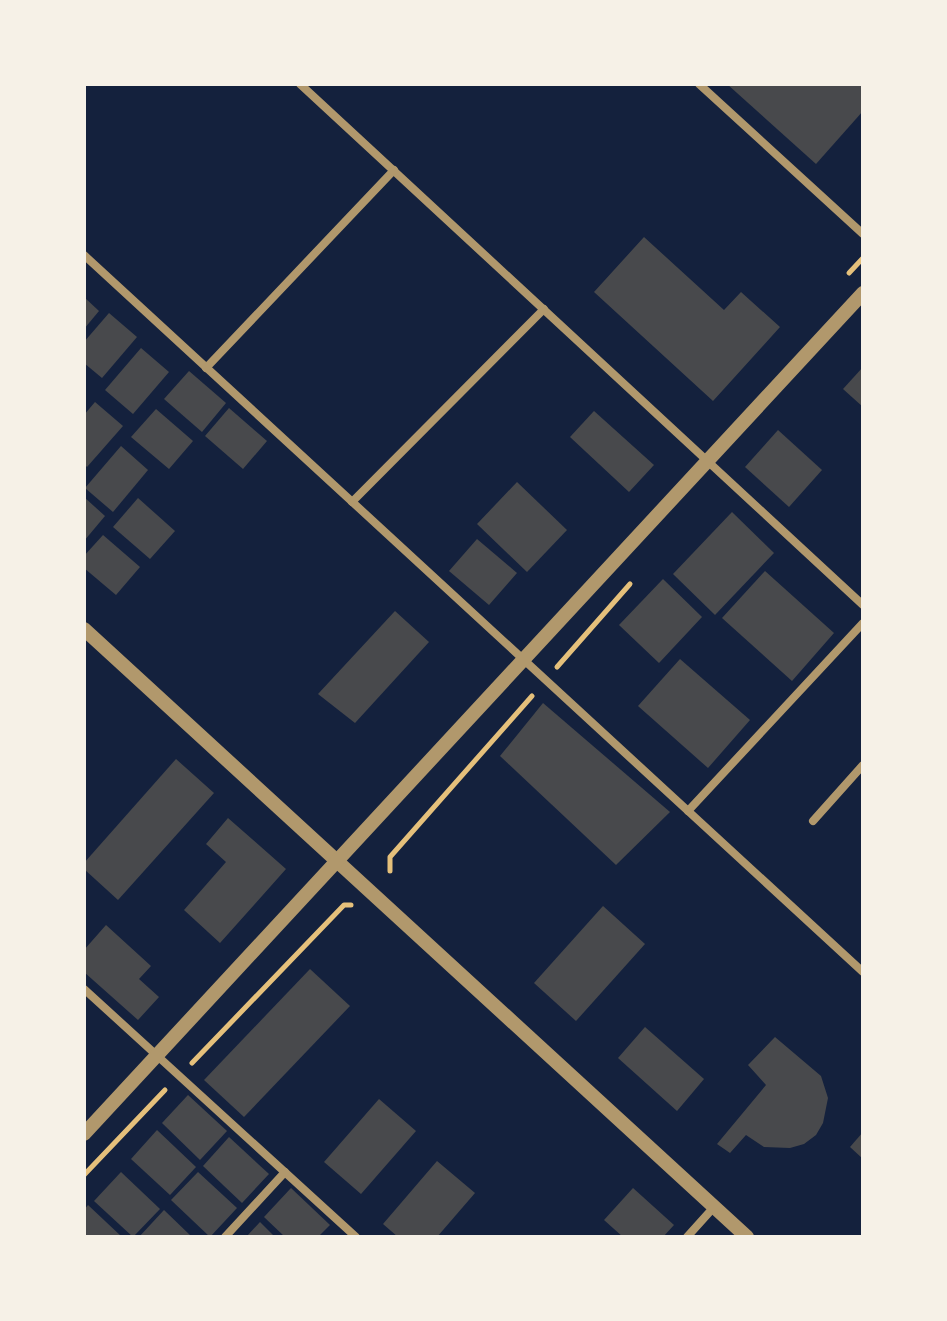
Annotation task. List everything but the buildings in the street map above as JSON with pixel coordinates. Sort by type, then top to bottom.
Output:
[{"type":"street","points":[[300,84],[863,605]]},
{"type":"street","points":[[699,84],[863,234]]},
{"type":"street","points":[[206,368],[394,170]]},
{"type":"street","points":[[84,255],[863,972]]},
{"type":"street","points":[[84,1134],[863,293]]},
{"type":"street","points":[[352,502],[544,309]]},
{"type":"street","points":[[855,598],[863,588]]},
{"type":"street","points":[[688,811],[863,623]]},
{"type":"street","points":[[84,629],[747,1237]]},
{"type":"street","points":[[813,821],[863,765]]},
{"type":"street","points":[[84,989],[356,1237]]},
{"type":"street","points":[[225,1237],[285,1172]]},
{"type":"street","points":[[687,1237],[714,1207]]},
{"type":"path","points":[[390,871],[390,857],[641,572]]},
{"type":"path","points":[[84,1175],[344,905],[356,905]]}]
